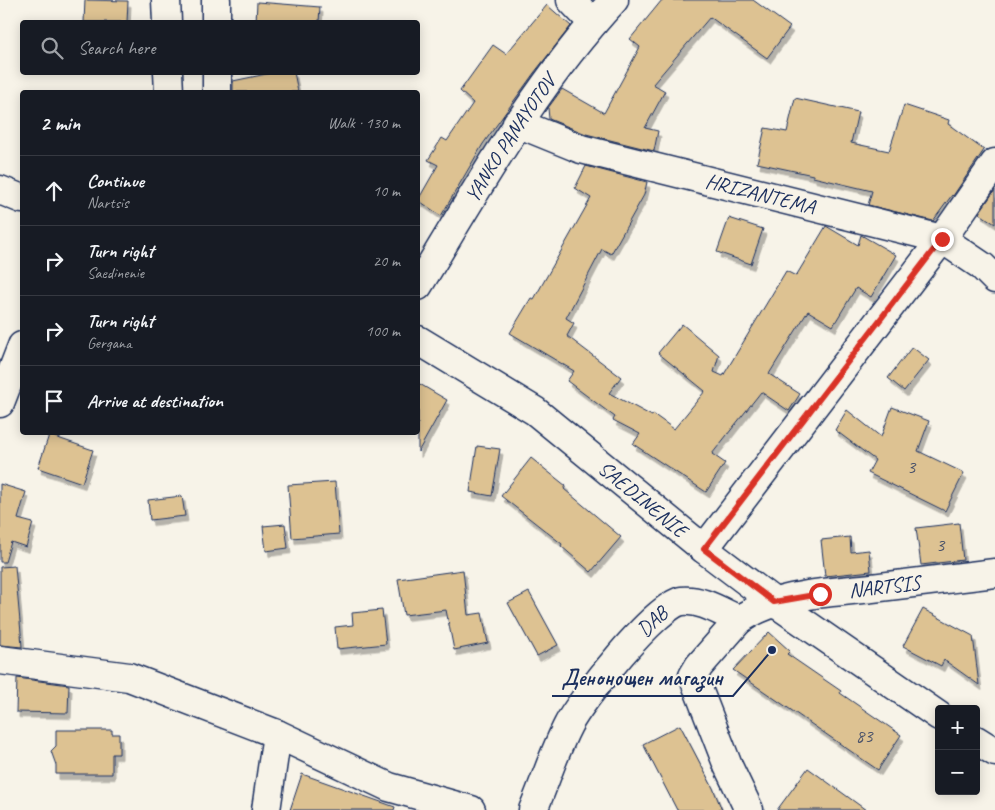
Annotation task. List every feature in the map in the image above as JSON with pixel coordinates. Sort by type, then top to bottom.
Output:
[{"type":"street","points":[[166,0],[166,20]]},
{"type":"street","points":[[216,0],[216,20]]},
{"type":"street","points":[[571,0],[593,23]]},
{"type":"street","name":"YANKO PANAYOTOV","points":[[420,283],[518,123],[593,23],[614,0]]},
{"type":"street","points":[[168,75],[169,90]]},
{"type":"street","points":[[217,75],[217,90]]},
{"type":"street","name":"HRIZANTEMA","points":[[518,123],[581,149],[942,239],[982,266],[995,279]]},
{"type":"street","points":[[704,549],[942,239],[995,163]]},
{"type":"street","points":[[0,190],[20,197]]},
{"type":"street","name":"SAEDINENIE","points":[[420,341],[535,411],[704,549],[774,602],[935,713]]},
{"type":"street","points":[[0,403],[20,351]]},
{"type":"street","name":"NARTSIS","points":[[774,602],[830,593],[995,573]]},
{"type":"street","name":"DAB","points":[[533,810],[568,724],[616,658],[663,610],[680,601],[698,601],[739,620]]},
{"type":"street","points":[[749,810],[728,766],[693,676],[699,666],[739,620],[750,612],[774,602]]},
{"type":"street","points":[[0,660],[129,677],[277,734],[389,787],[471,810]]},
{"type":"street","points":[[266,810],[277,734]]},
{"type":"street","points":[[980,743],[995,752]]},
{"type":"building","points":[[85,0],[128,1],[127,20],[84,20]]},
{"type":"building","points":[[662,0],[753,0],[790,27],[767,58],[710,17],[653,84],[665,91],[645,128],[658,131],[654,151],[586,134],[549,119],[548,108],[562,89],[604,113],[640,47],[630,39]]},
{"type":"building","points":[[257,2],[320,7],[319,20],[256,20]]},
{"type":"building","points":[[547,5],[571,26],[534,73],[483,144],[441,216],[420,201],[420,196],[438,165],[428,160],[442,138],[447,141],[473,103],[460,91],[493,45],[506,54]]},
{"type":"building","points":[[262,75],[295,75],[298,90],[233,90],[233,81]]},
{"type":"building","points":[[795,98],[858,112],[851,143],[889,151],[904,105],[949,120],[948,124],[984,150],[953,196],[933,221],[868,205],[872,191],[813,177],[813,175],[757,163],[765,128],[787,132]]},
{"type":"building","points":[[586,166],[647,182],[644,195],[611,254],[602,249],[566,318],[574,323],[567,336],[621,377],[609,393],[652,416],[653,414],[674,429],[705,391],[658,353],[682,324],[719,355],[714,372],[723,376],[786,271],[796,276],[826,226],[858,245],[861,235],[896,255],[871,297],[856,288],[833,326],[808,311],[769,374],[800,394],[789,411],[761,392],[712,454],[725,463],[706,492],[633,444],[640,434],[613,420],[615,417],[567,381],[574,371],[510,333],[531,298],[534,299],[591,198],[575,188]]},
{"type":"building","points":[[995,190],[995,224],[979,213]]},
{"type":"building","points":[[729,218],[763,229],[751,264],[717,252]]},
{"type":"building","points":[[912,347],[929,360],[904,391],[888,378]]},
{"type":"building","points":[[420,384],[447,400],[418,452],[418,435],[420,435]]},
{"type":"building","points":[[892,407],[929,421],[918,451],[964,473],[945,511],[868,473],[875,460],[835,430],[847,410],[881,437]]},
{"type":"building","points":[[49,435],[93,450],[82,483],[38,468]]},
{"type":"building","points":[[477,446],[500,449],[492,496],[470,492]]},
{"type":"building","points":[[531,458],[566,486],[564,489],[621,537],[591,572],[561,546],[562,544],[501,496]]},
{"type":"building","points":[[335,482],[339,534],[292,538],[288,485]]},
{"type":"building","points":[[0,484],[26,492],[18,519],[33,523],[26,547],[11,542],[5,562],[0,562]]},
{"type":"building","points":[[182,496],[185,516],[150,520],[148,500]]},
{"type":"building","points":[[959,523],[963,560],[921,565],[916,528]]},
{"type":"building","points":[[285,524],[288,548],[266,551],[263,526]]},
{"type":"building","points":[[850,537],[851,552],[869,550],[871,571],[825,576],[821,540]]},
{"type":"building","points":[[15,566],[22,647],[0,645],[0,567]]},
{"type":"building","points":[[463,570],[468,615],[482,613],[488,643],[454,650],[446,610],[404,615],[398,579]]},
{"type":"building","points":[[529,592],[558,645],[537,656],[508,603]]},
{"type":"building","points":[[923,609],[973,636],[979,685],[944,660],[941,666],[903,646]]},
{"type":"building","points":[[382,610],[386,644],[337,649],[335,627],[353,625],[352,613]]},
{"type":"building","points":[[769,632],[790,651],[787,654],[901,735],[878,770],[733,670]]},
{"type":"building","points":[[17,678],[69,685],[68,713],[16,712]]},
{"type":"building","points":[[680,725],[713,788],[722,810],[677,810],[643,744]]},
{"type":"building","points":[[56,730],[112,730],[112,734],[119,734],[119,754],[112,754],[112,774],[56,774],[56,765],[51,751],[56,746]]},
{"type":"building","points":[[808,768],[866,810],[777,810]]},
{"type":"building","points":[[302,774],[395,807],[394,810],[290,810]]},
{"type":"place","name":"Денонощен магазин","points":[[772,650]]},
{"type":"route","points":[[820,594],[774,602],[704,549],[942,239]]}]
